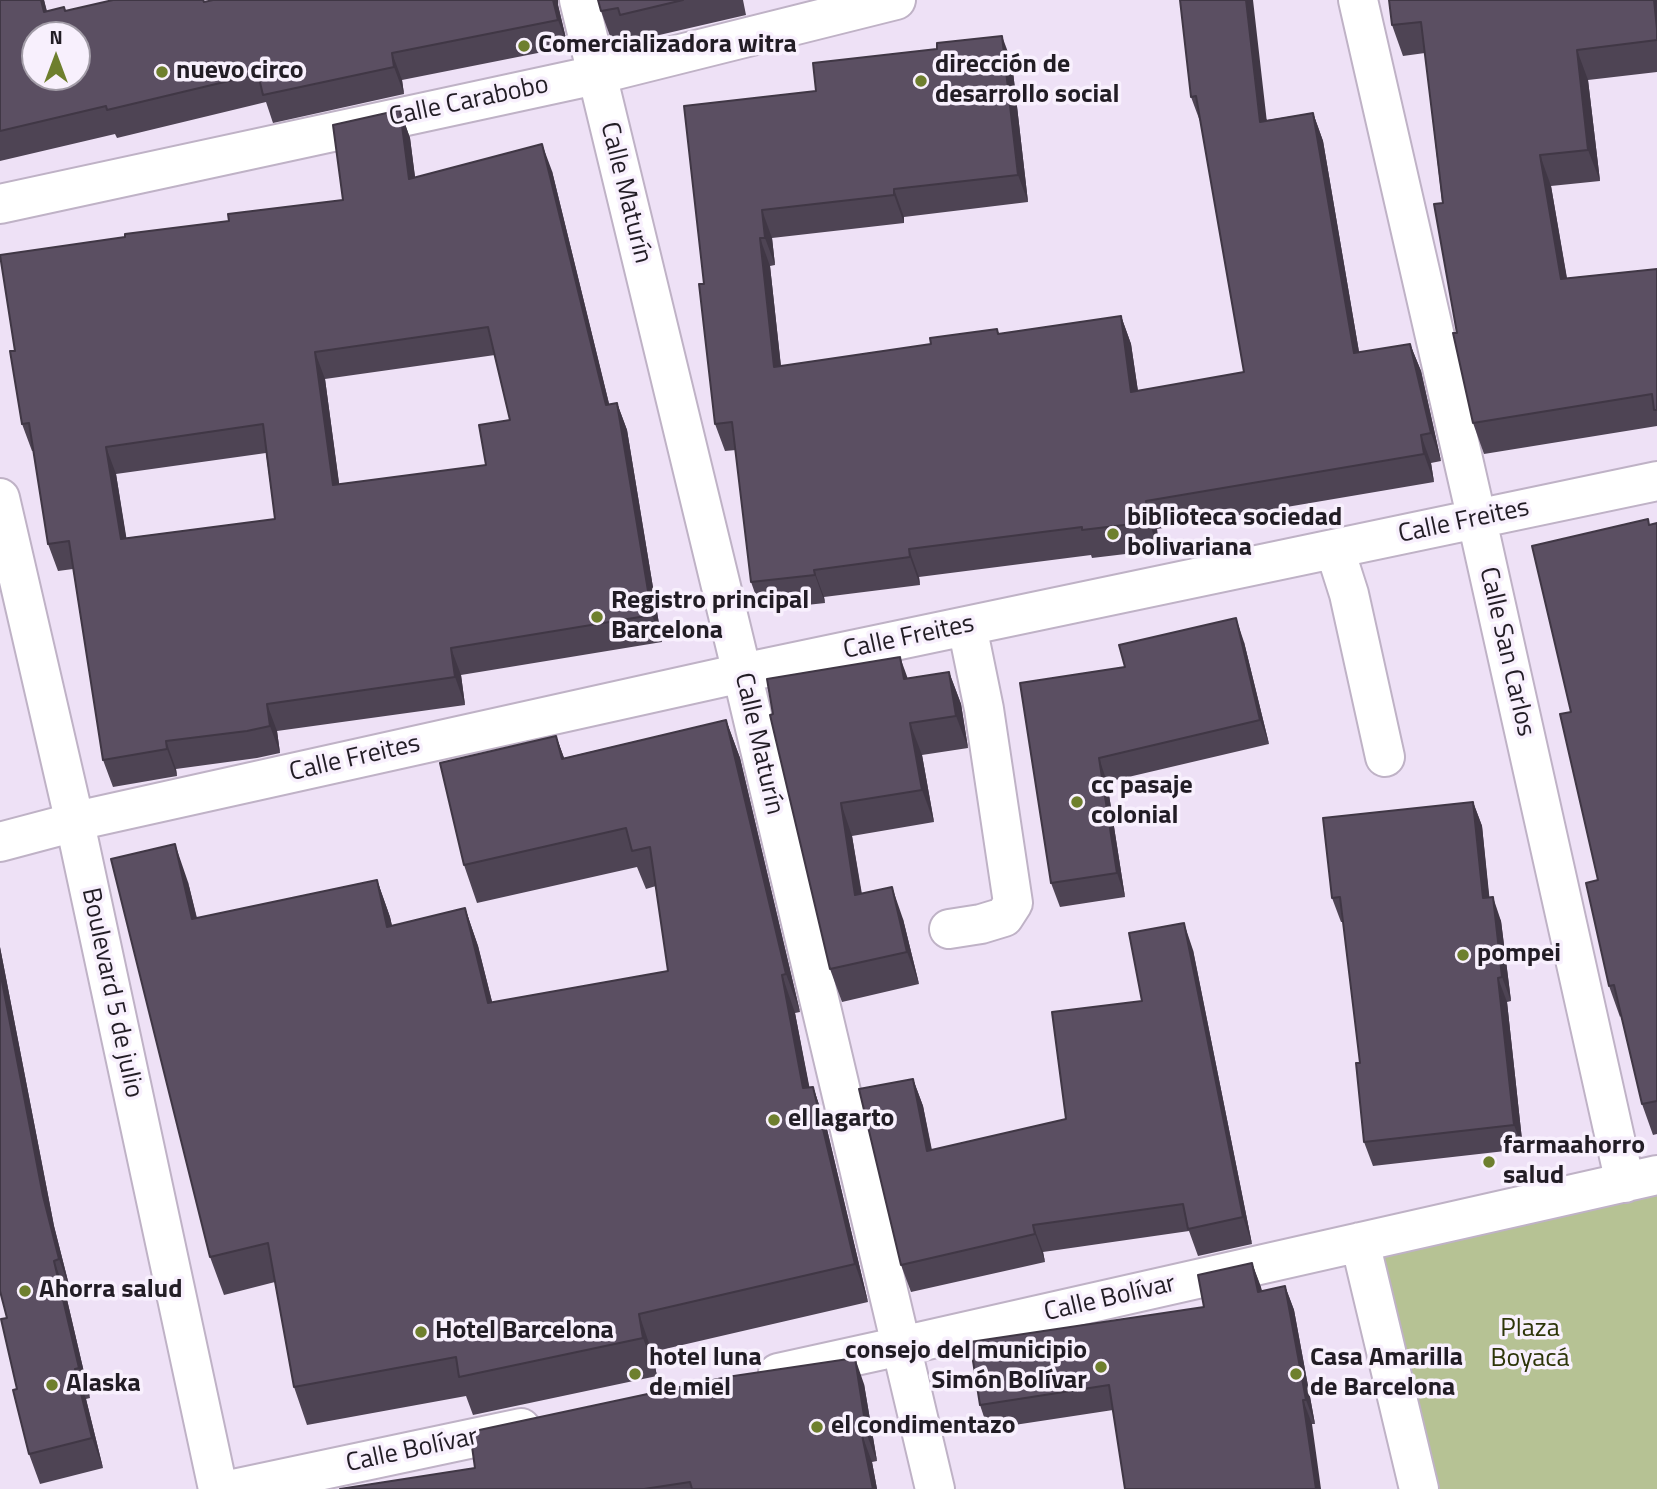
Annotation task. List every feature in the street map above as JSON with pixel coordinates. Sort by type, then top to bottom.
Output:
[{"type":"street","name":"Calle Maturín","points":[[579,0],[935,1489]]},
{"type":"street","name":"Calle Carabobo","points":[[0,204],[596,75],[896,0]]},
{"type":"street","name":"Calle San Carlos","points":[[1358,0],[1477,520],[1641,1179]]},
{"type":"street","name":"Calle Freites","points":[[0,842],[134,808],[742,673],[1657,481]]},
{"type":"street","name":"Boulevard 5 de julio","points":[[0,498],[75,823],[218,1489]]},
{"type":"street","points":[[1335,550],[1349,594],[1385,757]]},
{"type":"street","points":[[949,929],[981,924],[1004,916],[1013,903],[984,709],[967,626]]},
{"type":"street","name":"Calle Bolívar","points":[[739,1381],[1641,1179]]},
{"type":"street","points":[[1360,1242],[1419,1489]]},
{"type":"street","name":"Calle Bolívar","points":[[233,1489],[550,1421]]},
{"type":"green space","name":"Plaza Boyacá","points":[[1657,1185],[1657,1489],[1434,1489],[1378,1249]]},
{"type":"building","points":[[0,0],[41,0],[44,12],[64,7],[65,11],[113,0],[553,0],[558,20],[392,53],[394,67],[263,95],[258,74],[107,110],[106,106],[0,131]]},
{"type":"building","points":[[598,0],[683,0],[620,15],[618,8],[601,11]]},
{"type":"building","points":[[1180,0],[1246,0],[1260,122],[1313,113],[1354,353],[1410,344],[1431,433],[1421,435],[1424,454],[1146,501],[1149,522],[1082,530],[1082,527],[909,549],[910,557],[814,570],[815,575],[751,582],[732,422],[715,424],[699,284],[704,284],[684,106],[816,91],[813,63],[937,49],[937,43],[1002,36],[1018,175],[894,189],[894,195],[762,210],[765,238],[760,238],[774,367],[931,344],[930,338],[997,329],[998,334],[1121,316],[1131,392],[1244,372],[1196,96],[1191,97]]},
{"type":"building","points":[[1389,0],[1654,0],[1657,40],[1577,50],[1588,150],[1540,155],[1561,279],[1657,269],[1657,410],[1654,410],[1652,394],[1473,423],[1453,333],[1457,333],[1434,204],[1443,203],[1421,22],[1392,25]]},
{"type":"building","points":[[400,110],[409,179],[542,144],[606,405],[617,403],[652,615],[451,648],[455,677],[267,704],[270,726],[166,741],[167,749],[103,760],[69,541],[48,544],[29,423],[22,424],[10,351],[15,351],[0,255],[125,237],[125,234],[229,221],[228,214],[343,200],[333,125]],"holes":[[[488,327],[510,420],[479,425],[486,465],[333,485],[315,352]],[[263,424],[275,519],[121,539],[106,447]]]},
{"type":"building","points":[[1648,519],[1649,525],[1657,523],[1657,1101],[1642,1104],[1614,985],[1609,986],[1586,883],[1598,880],[1560,714],[1571,712],[1532,546]]},
{"type":"building","points":[[1236,618],[1260,720],[1099,758],[1117,873],[1051,883],[1020,683],[1125,667],[1119,645]]},
{"type":"building","points":[[900,657],[904,679],[949,672],[956,716],[910,723],[922,790],[841,803],[855,895],[892,887],[907,952],[830,969],[770,715],[773,714],[767,679]]},
{"type":"building","points":[[726,720],[786,974],[782,975],[803,1088],[813,1087],[855,1264],[639,1314],[643,1338],[459,1377],[456,1357],[294,1387],[268,1243],[210,1257],[111,859],[175,844],[192,919],[377,880],[387,927],[465,908],[488,1003],[668,971],[650,847],[632,851],[626,828],[464,865],[440,763],[556,736],[562,759]]},
{"type":"building","points":[[1473,802],[1483,898],[1493,897],[1502,977],[1498,978],[1514,1125],[1364,1142],[1356,1063],[1360,1063],[1340,897],[1332,898],[1323,818]]},
{"type":"building","points":[[1184,923],[1243,1217],[1188,1229],[1183,1204],[1033,1225],[1035,1234],[901,1265],[859,1089],[913,1079],[927,1151],[1066,1119],[1052,1012],[1142,1001],[1129,933]]},
{"type":"building","points":[[0,971],[43,1196],[59,1259],[54,1261],[79,1368],[75,1369],[92,1438],[29,1454],[13,1390],[17,1389],[1,1319],[7,1318],[0,1291]]},
{"type":"building","points":[[1252,1263],[1258,1292],[1285,1286],[1306,1400],[1303,1400],[1316,1489],[1125,1489],[1109,1385],[980,1405],[970,1342],[1204,1307],[1198,1275]]},
{"type":"building","points":[[855,1358],[867,1435],[862,1435],[873,1489],[692,1489],[690,1482],[644,1489],[340,1489],[475,1468],[470,1432],[727,1377]]},
{"type":"place","name":"Comercializadora witra","points":[[524,46]]},
{"type":"place","name":"nuevo circo","points":[[162,72]]},
{"type":"place","name":"dirección de desarrollo social","points":[[921,81]]},
{"type":"place","name":"biblioteca sociedad bolivariana","points":[[1113,534]]},
{"type":"place","name":"Registro principal Barcelona","points":[[597,617]]},
{"type":"place","name":"cc pasaje colonial","points":[[1077,802]]},
{"type":"place","name":"pompei","points":[[1463,955]]},
{"type":"place","name":"el lagarto","points":[[774,1120]]},
{"type":"place","name":"farmaahorro salud","points":[[1489,1162]]},
{"type":"place","name":"Ahorra salud","points":[[25,1291]]},
{"type":"place","name":"Hotel Barcelona","points":[[421,1332]]},
{"type":"place","name":"consejo del municipio Simón Bolívar","points":[[1101,1367]]},
{"type":"place","name":"hotel luna de miel","points":[[635,1374]]},
{"type":"place","name":"Casa Amarilla de Barcelona","points":[[1296,1374]]},
{"type":"place","name":"Alaska","points":[[52,1385]]},
{"type":"place","name":"el condimentazo","points":[[817,1427]]}]
